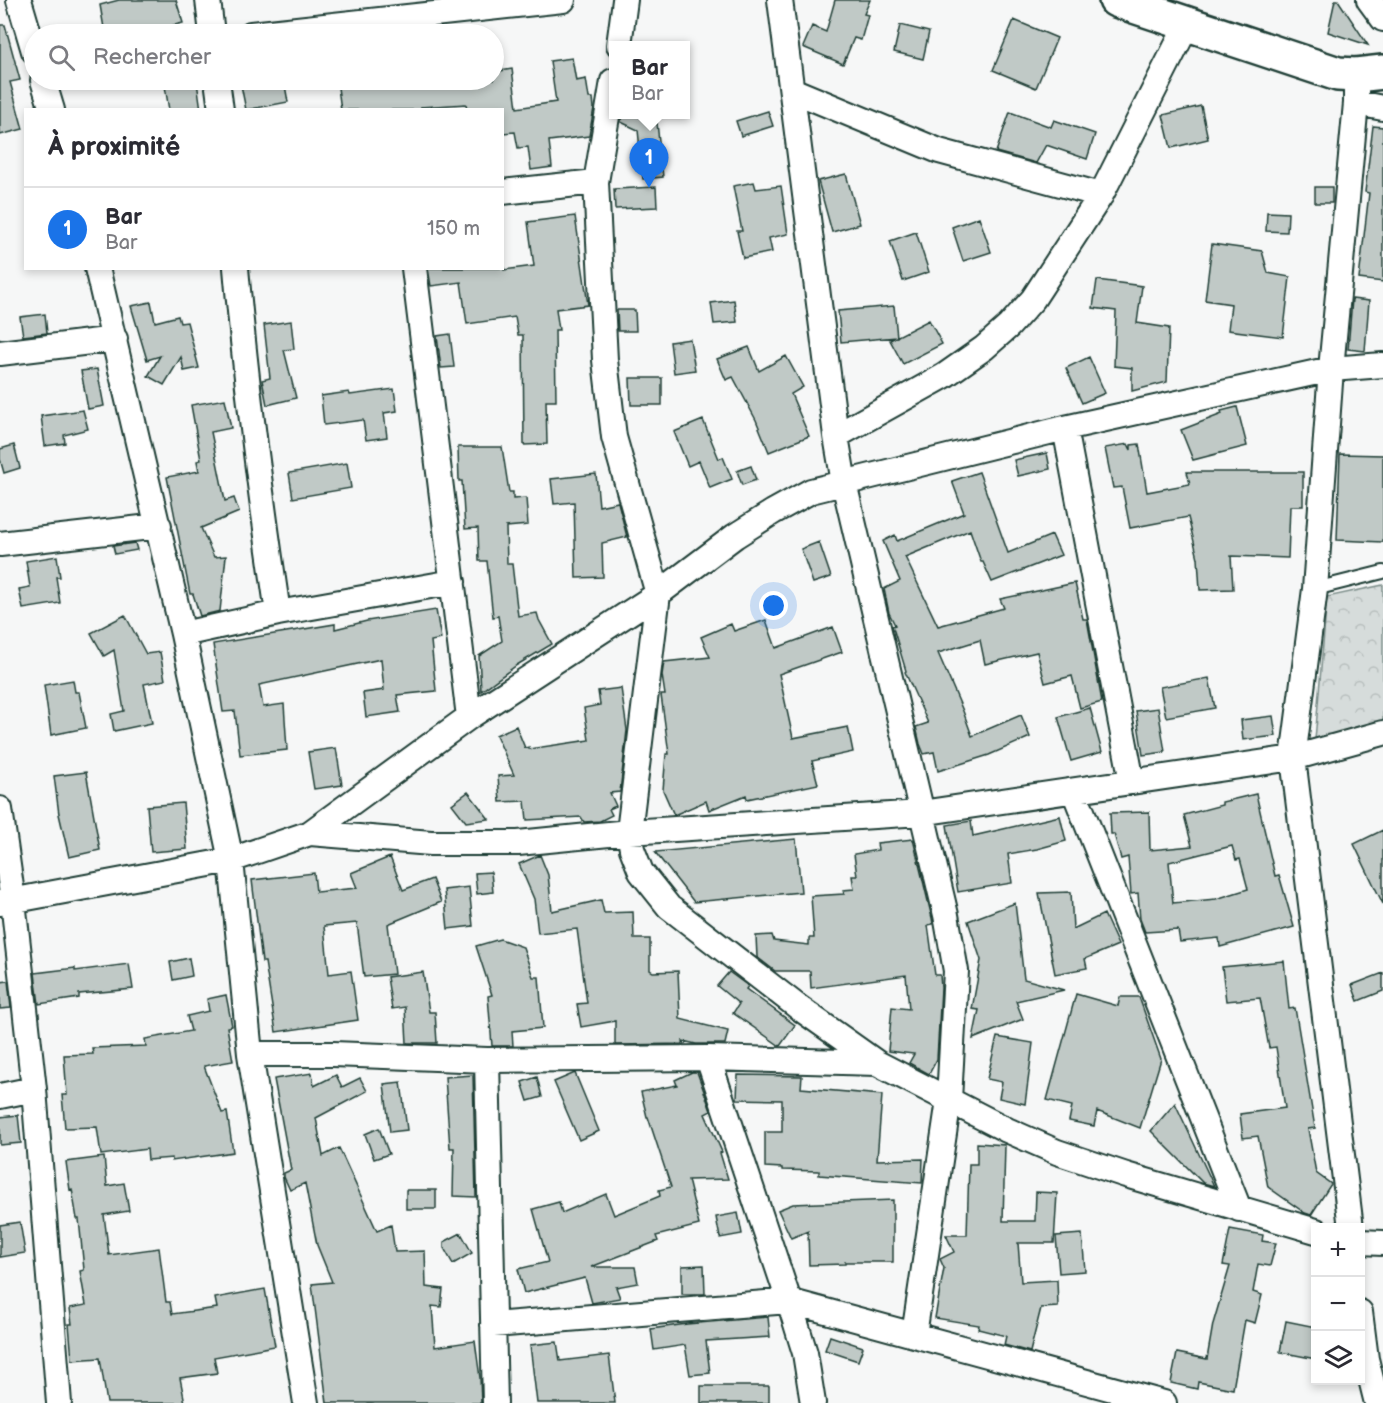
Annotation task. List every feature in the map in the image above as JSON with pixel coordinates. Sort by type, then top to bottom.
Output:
[{"type":"street","points":[[20,0],[27,24]]},
{"type":"street","points":[[208,0],[211,24]]},
{"type":"street","points":[[342,24],[563,0]]},
{"type":"street","points":[[620,41],[625,0]]},
{"type":"street","points":[[780,0],[844,483],[946,915],[956,971],[949,1100],[914,1335]]},
{"type":"street","points":[[1116,0],[1183,11],[1353,60],[1383,55]]},
{"type":"street","points":[[1369,0],[1383,19]]},
{"type":"street","points":[[836,436],[944,376],[984,348],[1009,326],[1033,299],[1101,195],[1183,11]]},
{"type":"street","points":[[1183,11],[1365,83],[1383,108]]},
{"type":"street","points":[[1351,1223],[1293,758],[1315,589],[1331,369],[1365,83]]},
{"type":"street","points":[[46,90],[51,108]]},
{"type":"street","points":[[218,90],[220,108]]},
{"type":"street","points":[[792,90],[939,151],[1101,195]]},
{"type":"street","points":[[609,105],[596,182],[605,360],[614,437],[658,594],[629,832],[632,849],[641,872],[669,907],[798,1007],[878,1063],[1007,1130],[1057,1152],[1125,1175],[1311,1230]]},
{"type":"street","points":[[504,192],[596,182]]},
{"type":"street","points":[[98,270],[159,526],[231,860],[250,1054],[306,1403]]},
{"type":"street","points":[[236,270],[253,436],[278,613]]},
{"type":"street","points":[[414,270],[470,717]]},
{"type":"street","points":[[0,353],[115,339]]},
{"type":"street","points":[[7,902],[231,860],[310,833],[470,717],[658,594],[735,536],[811,491],[1065,428],[1331,369],[1383,365]]},
{"type":"street","points":[[1065,428],[1132,782]]},
{"type":"street","points":[[0,544],[159,526]]},
{"type":"street","points":[[183,634],[278,613],[453,582]]},
{"type":"street","points":[[310,833],[431,843],[518,843],[629,832],[921,813],[1293,758],[1383,733]]},
{"type":"street","points":[[1074,791],[1239,1209]]},
{"type":"street","points":[[0,809],[7,902],[34,1089],[59,1403]]},
{"type":"street","points":[[250,1054],[333,1054],[487,1060],[708,1058],[878,1063]]},
{"type":"street","points":[[708,1058],[805,1353],[813,1403]]},
{"type":"street","points":[[487,1060],[495,1403]]},
{"type":"street","points":[[0,1096],[34,1089]]},
{"type":"street","points":[[1365,1242],[1383,1243]]},
{"type":"street","points":[[493,1325],[789,1301],[1164,1403]]},
{"type":"street","points":[[1362,1331],[1366,1359],[1377,1403]]},
{"type":"lane","points":[[1315,589],[1383,572]]},
{"type":"green space","points":[[1383,585],[1383,720],[1315,740],[1327,597]]},
{"type":"building","points":[[119,0],[176,0],[183,23],[103,24],[100,5]]},
{"type":"building","points":[[835,0],[870,0],[864,14],[868,15],[861,40],[854,38],[843,64],[803,47],[812,26],[826,32]]},
{"type":"building","points":[[1335,0],[1338,0],[1368,45],[1328,32]]},
{"type":"building","points":[[1014,20],[1057,38],[1036,88],[993,70]]},
{"type":"building","points":[[0,25],[5,25],[20,80],[10,82],[23,129],[0,135]]},
{"type":"building","points":[[900,25],[929,32],[923,59],[894,52]]},
{"type":"building","points":[[572,58],[576,81],[586,79],[589,98],[593,98],[594,108],[589,136],[549,141],[552,167],[531,170],[528,147],[518,148],[515,132],[504,133],[504,108],[502,106],[467,108],[466,104],[421,108],[341,108],[338,90],[504,90],[504,70],[512,69],[517,108],[556,102],[550,61]]},
{"type":"building","points":[[166,90],[198,90],[201,108],[169,108]]},
{"type":"building","points":[[242,90],[286,90],[288,102],[246,108]]},
{"type":"building","points":[[1201,106],[1208,139],[1171,148],[1163,115]]},
{"type":"building","points":[[768,111],[773,126],[741,136],[736,121]]},
{"type":"building","points":[[1010,112],[1051,127],[1054,120],[1095,134],[1087,159],[1046,145],[1036,163],[996,152]]},
{"type":"building","points":[[621,119],[657,119],[663,177],[643,179],[638,130],[621,122]]},
{"type":"building","points":[[1373,126],[1383,127],[1383,282],[1359,279],[1369,193],[1365,192]]},
{"type":"building","points":[[846,174],[860,224],[832,232],[818,181]]},
{"type":"building","points":[[754,182],[756,189],[781,186],[788,234],[769,238],[772,252],[743,258],[737,231],[742,231],[733,186]]},
{"type":"building","points":[[656,187],[657,207],[615,209],[614,189]]},
{"type":"building","points":[[1315,187],[1332,187],[1332,203],[1315,203]]},
{"type":"building","points":[[1267,212],[1288,213],[1287,232],[1266,231]]},
{"type":"building","points":[[575,216],[588,305],[556,309],[559,330],[555,330],[556,401],[546,401],[547,444],[524,445],[523,335],[518,335],[515,317],[467,324],[461,282],[431,286],[428,270],[504,270],[534,266],[528,222]]},
{"type":"building","points":[[979,217],[991,252],[963,261],[952,227]]},
{"type":"building","points":[[916,232],[929,272],[903,281],[890,241]]},
{"type":"building","points":[[1212,244],[1262,251],[1268,273],[1290,277],[1283,337],[1228,330],[1231,304],[1205,300]]},
{"type":"building","points":[[1097,280],[1142,286],[1137,323],[1169,328],[1167,382],[1132,391],[1132,368],[1114,366],[1116,311],[1093,308]]},
{"type":"building","points":[[1352,299],[1369,301],[1365,351],[1348,349]]},
{"type":"building","points":[[734,300],[737,322],[714,324],[711,303]]},
{"type":"building","points":[[151,302],[155,322],[178,316],[180,323],[187,322],[199,368],[184,371],[181,357],[164,385],[148,376],[160,356],[147,360],[131,306]]},
{"type":"building","points":[[894,306],[897,337],[841,342],[838,311]]},
{"type":"building","points":[[617,310],[635,310],[636,331],[618,331]]},
{"type":"building","points":[[45,314],[47,333],[23,336],[20,317]]},
{"type":"building","points":[[929,320],[942,344],[903,364],[890,340]]},
{"type":"building","points":[[291,321],[294,349],[284,350],[296,398],[267,405],[262,380],[270,378],[264,325]]},
{"type":"building","points":[[450,334],[454,367],[441,368],[437,336]]},
{"type":"building","points":[[690,339],[695,370],[674,373],[670,342]]},
{"type":"building","points":[[749,347],[759,371],[786,356],[803,387],[791,394],[809,436],[769,452],[756,420],[733,377],[726,380],[717,359]]},
{"type":"building","points":[[1089,357],[1105,393],[1082,403],[1066,368]]},
{"type":"building","points":[[97,369],[104,406],[88,409],[81,371]]},
{"type":"building","points":[[630,378],[662,378],[662,405],[631,405]]},
{"type":"building","points":[[394,389],[397,411],[384,413],[387,437],[366,440],[363,420],[324,425],[321,396]]},
{"type":"building","points":[[225,399],[231,428],[211,432],[225,501],[234,498],[239,512],[201,528],[214,557],[226,556],[220,611],[200,616],[193,594],[190,594],[167,477],[199,471],[197,461],[201,460],[191,405]]},
{"type":"building","points":[[1237,407],[1247,446],[1193,460],[1181,430],[1222,414],[1221,411]]},
{"type":"building","points":[[83,410],[88,429],[64,435],[65,443],[45,446],[41,416]]},
{"type":"building","points":[[703,420],[719,459],[723,457],[732,479],[710,488],[699,461],[688,466],[674,432]]},
{"type":"building","points":[[1128,444],[1131,450],[1131,445],[1139,444],[1147,492],[1190,484],[1187,472],[1303,472],[1303,506],[1290,506],[1288,558],[1231,556],[1233,589],[1200,590],[1198,558],[1188,517],[1130,528],[1122,487],[1113,488],[1105,448]]},
{"type":"building","points":[[14,445],[20,468],[4,473],[0,449]]},
{"type":"building","points":[[458,447],[502,447],[509,492],[513,492],[513,499],[526,498],[528,525],[506,527],[507,564],[512,564],[518,616],[537,613],[552,644],[517,665],[481,691],[479,656],[502,641],[498,616],[493,617],[487,561],[479,561],[478,528],[465,529],[462,481],[459,481]]},
{"type":"building","points":[[1047,453],[1050,469],[1018,476],[1014,460]]},
{"type":"building","points":[[1340,454],[1383,455],[1383,542],[1337,540]]},
{"type":"building","points":[[347,463],[351,488],[293,498],[289,473]]},
{"type":"building","points":[[751,466],[756,480],[742,485],[737,471]]},
{"type":"building","points":[[979,472],[1008,553],[1052,535],[1061,555],[992,582],[981,562],[970,530],[905,557],[938,626],[1004,608],[1000,599],[1075,583],[1083,619],[1087,619],[1102,702],[1080,708],[1072,676],[1045,683],[1037,652],[985,664],[980,640],[938,653],[972,736],[1021,715],[1030,737],[989,755],[938,771],[934,752],[924,754],[920,744],[916,727],[928,723],[905,672],[892,626],[895,625],[889,613],[884,589],[900,581],[883,541],[895,535],[897,541],[964,513],[952,481]]},
{"type":"building","points":[[596,474],[599,506],[618,502],[627,537],[602,543],[603,577],[576,578],[574,502],[554,504],[551,479]]},
{"type":"building","points":[[819,542],[831,577],[813,583],[801,549]]},
{"type":"building","points":[[135,543],[137,550],[115,554],[113,546]]},
{"type":"building","points":[[57,556],[60,577],[56,577],[60,603],[23,609],[19,589],[30,587],[26,561]]},
{"type":"building","points":[[436,610],[441,639],[431,641],[436,691],[397,695],[400,712],[366,717],[363,693],[384,690],[381,659],[259,685],[263,707],[284,704],[287,750],[240,755],[235,711],[223,712],[213,644],[335,624],[335,629],[367,621]]},
{"type":"building","points":[[125,615],[146,654],[160,652],[165,680],[144,684],[152,723],[114,731],[111,714],[124,711],[114,650],[104,656],[91,633]]},
{"type":"building","points":[[766,620],[776,648],[833,627],[842,652],[779,674],[793,738],[848,727],[853,752],[812,761],[818,784],[747,799],[746,795],[709,810],[706,801],[674,815],[663,790],[666,754],[669,754],[661,695],[665,695],[662,675],[664,662],[710,657],[701,637],[731,624],[734,631]]},
{"type":"building","points":[[1209,678],[1215,708],[1166,717],[1160,687]]},
{"type":"building","points":[[73,680],[75,692],[79,692],[86,728],[51,735],[44,685]]},
{"type":"building","points":[[621,688],[627,730],[620,792],[610,793],[616,806],[609,809],[612,815],[600,821],[584,822],[581,817],[527,820],[525,801],[500,802],[498,776],[514,775],[496,735],[516,726],[525,748],[529,747],[529,749],[589,740],[584,708],[600,705],[598,691]]},
{"type":"building","points":[[1090,708],[1102,752],[1071,761],[1058,717]]},
{"type":"building","points":[[1158,708],[1165,752],[1143,755],[1136,711]]},
{"type":"building","points":[[1273,716],[1276,736],[1243,740],[1241,720]]},
{"type":"building","points":[[336,748],[342,785],[314,789],[308,752]]},
{"type":"building","points":[[86,772],[100,850],[69,857],[59,814],[54,776]]},
{"type":"building","points":[[468,792],[489,819],[466,822],[452,804]]},
{"type":"building","points":[[1256,794],[1275,876],[1279,875],[1294,927],[1220,947],[1219,938],[1180,942],[1178,930],[1145,932],[1140,919],[1138,893],[1131,894],[1128,857],[1121,859],[1114,834],[1111,834],[1110,813],[1149,812],[1150,850],[1192,846],[1184,815],[1222,805],[1222,802]],"holes":[[[1232,846],[1236,860],[1240,859],[1248,889],[1216,899],[1173,903],[1169,862]]]},
{"type":"building","points":[[183,803],[187,849],[151,852],[147,806]]},
{"type":"building","points":[[1060,816],[1066,841],[1008,854],[1012,883],[958,892],[947,825],[971,821],[973,836]]},
{"type":"building","points":[[1383,830],[1383,904],[1354,844]]},
{"type":"building","points":[[796,839],[801,892],[694,902],[655,852]]},
{"type":"building","points":[[913,839],[932,918],[933,924],[928,925],[935,975],[940,975],[941,988],[937,1059],[929,1074],[909,1063],[914,1054],[888,1051],[892,1007],[909,1009],[906,975],[811,988],[810,971],[775,971],[757,957],[756,936],[772,935],[774,941],[809,945],[809,938],[814,938],[811,896],[844,894],[843,890],[854,889],[852,876],[857,876],[854,854],[878,850],[877,843]]},
{"type":"building","points":[[540,855],[548,875],[552,911],[601,900],[604,913],[633,912],[634,939],[650,939],[650,970],[653,972],[678,971],[680,1019],[728,1031],[725,1044],[696,1044],[683,1041],[684,1044],[615,1045],[615,1021],[581,1027],[577,1004],[587,1003],[577,929],[538,933],[534,899],[519,864]]},
{"type":"building","points":[[390,857],[403,890],[432,879],[441,902],[388,924],[394,974],[364,977],[357,923],[324,926],[329,974],[351,971],[358,1020],[276,1032],[265,962],[262,962],[252,880],[314,873],[316,892],[357,888],[351,873]]},
{"type":"building","points":[[491,872],[493,892],[477,894],[475,873]]},
{"type":"building","points":[[469,887],[473,926],[448,929],[444,890]]},
{"type":"building","points":[[1071,892],[1073,929],[1104,914],[1118,945],[1085,959],[1087,968],[1055,974],[1039,893]]},
{"type":"building","points":[[1015,903],[1024,979],[1064,990],[1016,1001],[1023,1019],[973,1039],[979,1010],[972,1009],[981,960],[968,921]]},
{"type":"building","points":[[500,939],[523,947],[533,977],[539,977],[543,1028],[512,1031],[513,1046],[492,1046],[488,996],[492,995],[476,946]]},
{"type":"building","points":[[189,958],[192,976],[173,980],[170,962]]},
{"type":"building","points":[[1284,961],[1289,1009],[1295,1008],[1315,1128],[1308,1129],[1316,1173],[1331,1184],[1311,1215],[1268,1187],[1258,1136],[1243,1138],[1240,1114],[1285,1108],[1276,1047],[1269,1048],[1260,998],[1226,1001],[1222,967]]},
{"type":"building","points":[[129,964],[133,989],[79,994],[79,998],[39,1004],[35,973],[75,968],[75,971]]},
{"type":"building","points":[[423,972],[429,1012],[435,1012],[437,1043],[407,1043],[405,1007],[392,1009],[387,977]]},
{"type":"building","points":[[729,972],[748,986],[746,989],[795,1025],[780,1046],[733,1013],[739,1004],[717,986]]},
{"type":"building","points":[[1383,973],[1383,991],[1358,1001],[1352,985]]},
{"type":"building","points":[[8,981],[11,1008],[0,1009],[0,982]]},
{"type":"building","points":[[1076,994],[1118,1006],[1120,997],[1139,997],[1161,1059],[1140,1128],[1097,1111],[1094,1126],[1069,1121],[1072,1106],[1047,1100]]},
{"type":"building","points":[[226,995],[232,1026],[227,1027],[233,1061],[204,1066],[222,1113],[227,1112],[233,1152],[172,1161],[172,1158],[148,1160],[147,1149],[101,1155],[97,1127],[65,1128],[62,1095],[67,1095],[64,1055],[93,1054],[92,1048],[146,1046],[145,1039],[191,1031],[187,1016],[209,1011],[207,999]]},
{"type":"building","points":[[997,1037],[1033,1043],[1025,1104],[999,1098],[1002,1082],[987,1079]]},
{"type":"building","points":[[697,1072],[711,1111],[705,1114],[722,1152],[720,1153],[728,1179],[688,1180],[699,1225],[656,1236],[658,1241],[591,1267],[635,1267],[638,1283],[616,1287],[620,1298],[592,1303],[585,1278],[524,1293],[518,1269],[548,1262],[533,1209],[559,1202],[562,1213],[606,1194],[614,1215],[660,1196],[659,1190],[671,1187],[647,1117],[641,1092],[677,1085],[675,1080]]},
{"type":"building","points":[[312,1073],[314,1086],[336,1075],[342,1087],[360,1078],[367,1091],[316,1118],[323,1156],[339,1148],[377,1231],[391,1225],[395,1252],[425,1251],[426,1287],[443,1289],[441,1307],[432,1306],[435,1347],[475,1341],[481,1403],[327,1403],[312,1284],[332,1282],[317,1245],[305,1183],[290,1190],[284,1177],[284,1173],[291,1170],[274,1079]]},
{"type":"building","points":[[575,1073],[599,1131],[579,1140],[554,1082]]},
{"type":"building","points":[[473,1075],[476,1197],[453,1196],[454,1148],[450,1148],[445,1077]]},
{"type":"building","points":[[738,1075],[802,1076],[801,1088],[882,1095],[877,1160],[923,1159],[922,1183],[819,1175],[819,1171],[765,1167],[765,1132],[782,1132],[782,1100],[737,1099]]},
{"type":"building","points":[[537,1077],[542,1097],[528,1101],[522,1082]]},
{"type":"building","points":[[401,1082],[407,1130],[390,1132],[384,1084]]},
{"type":"building","points":[[1175,1103],[1214,1186],[1203,1183],[1151,1131]]},
{"type":"building","points":[[18,1115],[21,1143],[0,1145],[0,1117]]},
{"type":"building","points":[[379,1128],[389,1154],[374,1159],[365,1134]]},
{"type":"building","points":[[977,1143],[1005,1145],[1003,1221],[1035,1221],[1036,1192],[1057,1193],[1054,1243],[1018,1243],[1021,1282],[1057,1280],[1058,1307],[1041,1308],[1030,1352],[1004,1345],[1006,1336],[978,1329],[979,1325],[935,1318],[944,1268],[940,1259],[954,1252],[946,1235],[967,1235],[969,1164],[977,1164]]},
{"type":"building","points":[[104,1157],[107,1186],[124,1183],[129,1211],[104,1215],[109,1255],[159,1248],[166,1302],[170,1302],[172,1314],[217,1308],[215,1298],[265,1289],[275,1346],[214,1357],[217,1373],[180,1378],[185,1403],[107,1403],[100,1358],[72,1360],[70,1308],[86,1305],[80,1271],[84,1270],[79,1219],[77,1219],[72,1189],[70,1190],[66,1162]]},
{"type":"building","points":[[406,1190],[436,1190],[436,1209],[406,1209]]},
{"type":"building","points":[[893,1200],[893,1262],[809,1265],[808,1231],[791,1238],[778,1210],[793,1204]]},
{"type":"building","points":[[738,1213],[742,1234],[720,1238],[716,1217]]},
{"type":"building","points":[[20,1222],[25,1253],[0,1257],[0,1225]]},
{"type":"building","points":[[1230,1229],[1263,1235],[1262,1241],[1276,1243],[1270,1266],[1258,1264],[1253,1292],[1262,1295],[1255,1323],[1245,1320],[1233,1389],[1198,1382],[1197,1389],[1171,1383],[1177,1353],[1207,1359],[1213,1324],[1230,1266],[1223,1265]]},
{"type":"building","points":[[461,1233],[472,1253],[453,1264],[444,1248],[444,1242]]},
{"type":"building","points":[[1082,1234],[1085,1271],[1059,1273],[1056,1236]]},
{"type":"building","points":[[704,1265],[705,1294],[682,1294],[682,1266]]},
{"type":"building","points":[[768,1317],[770,1337],[706,1341],[710,1373],[690,1375],[685,1345],[654,1350],[651,1329]]},
{"type":"building","points":[[1286,1321],[1311,1326],[1311,1358],[1280,1352]]},
{"type":"building","points":[[830,1336],[863,1347],[858,1361],[825,1350]]},
{"type":"building","points":[[557,1342],[560,1361],[609,1355],[615,1403],[537,1403],[530,1345]]},
{"type":"building","points":[[701,1386],[769,1386],[769,1403],[701,1403]]},
{"type":"place","name":"Bar","points":[[649,188]]}]
